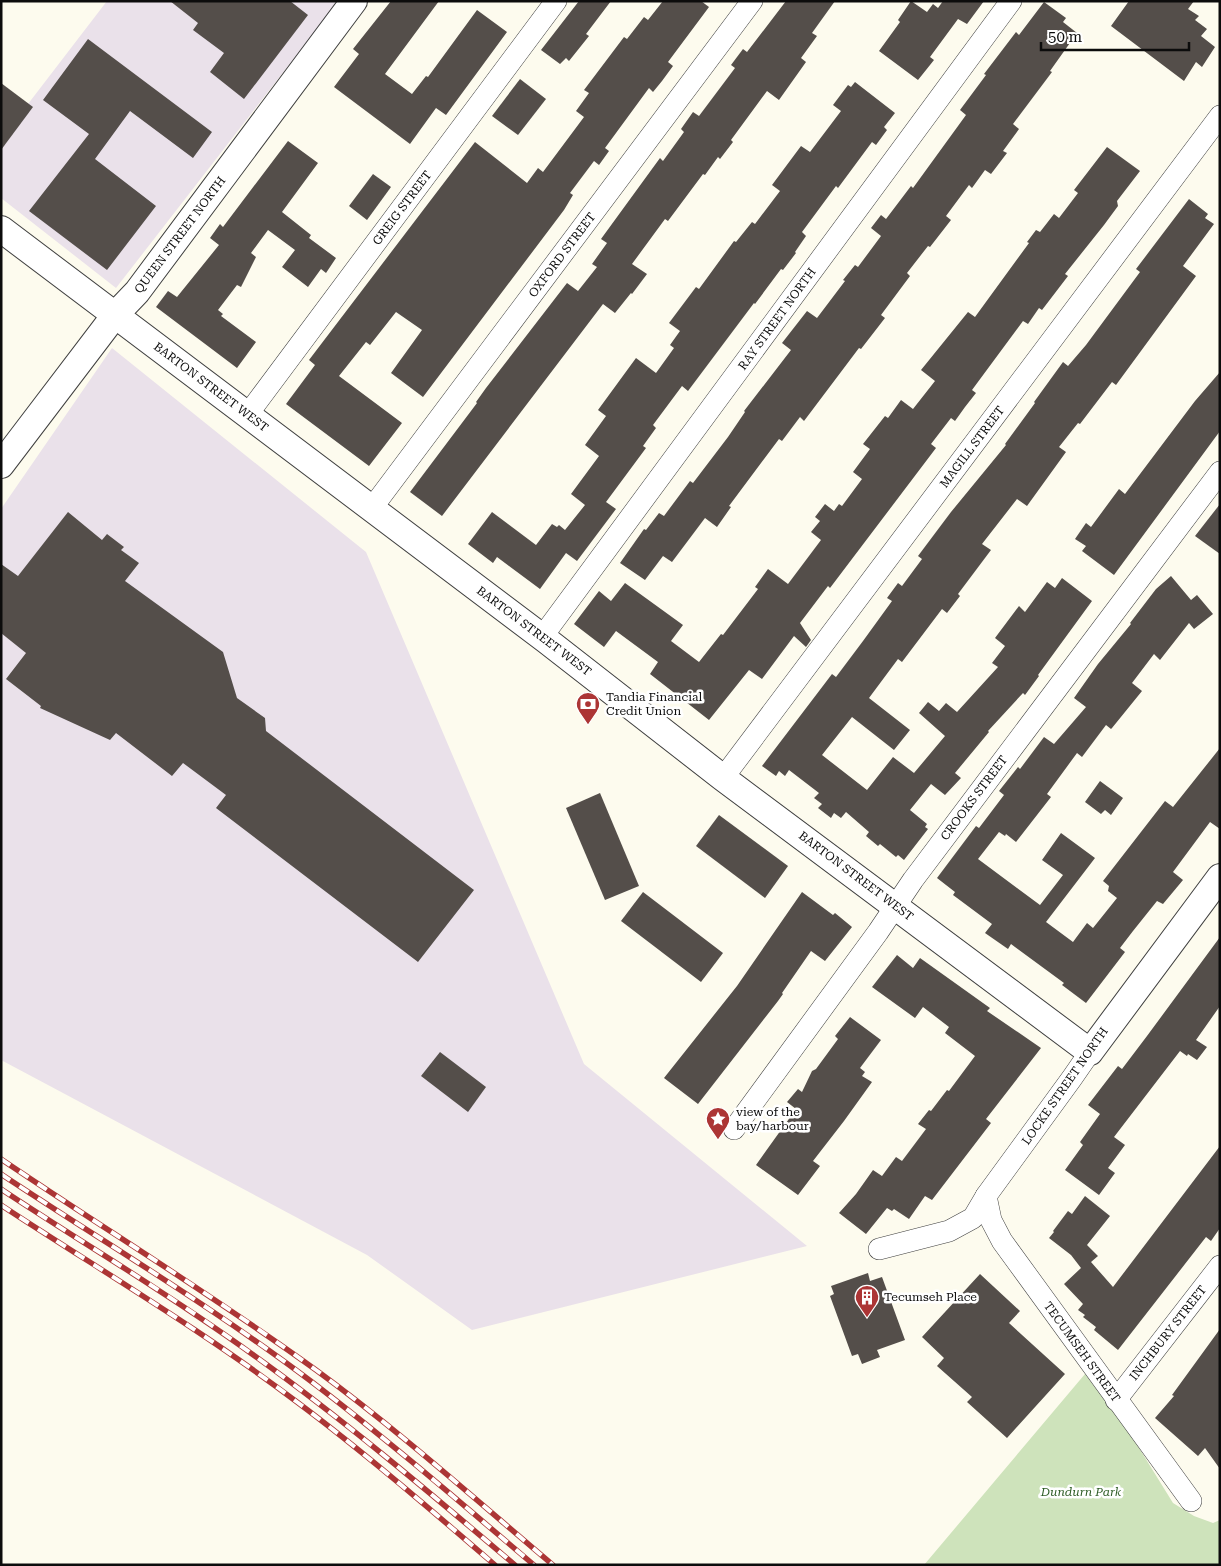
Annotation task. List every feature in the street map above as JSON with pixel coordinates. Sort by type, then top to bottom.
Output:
[{"type":"street","name":"QUEEN STREET NORTH","points":[[1,465],[114,315],[138,292],[354,1]]},
{"type":"street","name":"GREIG STREET","points":[[248,414],[556,1]]},
{"type":"street","name":"OXFORD STREET","points":[[372,508],[752,1]]},
{"type":"street","name":"RAY STREET NORTH","points":[[542,637],[1011,1]]},
{"type":"street","name":"MAGILL STREET","points":[[724,778],[1220,116]]},
{"type":"street","name":"BARTON STREET WEST","points":[[1,229],[542,637],[724,778],[1090,1052]]},
{"type":"street","name":"CROOKS STREET","points":[[734,1129],[919,872],[1220,472]]},
{"type":"street","name":"LOCKE STREET NORTH","points":[[879,1249],[949,1231],[974,1218],[986,1196],[1220,877]]},
{"type":"street","name":"TECUMSEH STREET","points":[[986,1196],[991,1220],[1002,1241],[1191,1501]]},
{"type":"street","name":"INCHBURY STREET","points":[[1116,1400],[1220,1266]]},
{"type":"shaded area","points":[[107,1],[335,1],[337,3],[116,288],[1,198],[1,85],[28,104]]},
{"type":"shaded area","points":[[112,348],[366,552],[584,1064],[807,1246],[472,1330],[367,1255],[1,1060],[1,509]]},
{"type":"green space","name":"Dundurn Park","points":[[1085,1374],[1131,1435],[1173,1503],[1194,1516],[1213,1523],[1220,1520],[1220,1565],[924,1565]]},
{"type":"building","points":[[170,1],[290,1],[308,15],[244,99],[210,72],[224,53],[193,30],[198,23]]},
{"type":"building","points":[[391,1],[439,1],[385,74],[412,94],[426,76],[428,77],[477,10],[507,32],[446,115],[436,108],[410,144],[334,87],[359,54],[353,49]]},
{"type":"building","points":[[579,1],[611,1],[586,34],[589,36],[569,61],[566,58],[560,64],[541,50]]},
{"type":"building","points":[[663,1],[701,1],[709,7],[668,62],[673,66],[662,81],[653,92],[649,88],[605,148],[609,151],[599,165],[594,161],[570,193],[573,195],[564,210],[423,397],[391,373],[422,330],[396,312],[370,345],[366,342],[339,376],[402,423],[369,466],[286,404],[315,365],[309,360],[475,142],[527,183],[538,168],[543,172],[584,117],[576,111],[589,93],[584,90],[624,37],[627,39],[644,17],[648,20]]},
{"type":"building","points":[[786,1],[835,1],[812,33],[817,36],[801,58],[806,62],[779,100],[767,91],[731,140],[733,142],[720,159],[718,157],[705,175],[703,174],[668,221],[665,219],[632,264],[647,274],[632,294],[615,313],[603,304],[442,516],[410,492],[477,403],[486,388],[567,283],[578,291],[597,267],[592,264],[607,243],[601,239],[660,158],[663,161],[684,132],[681,129],[693,112],[699,116],[735,68],[731,65],[743,49],[747,52]]},
{"type":"building","points":[[911,1],[927,12],[933,4],[938,8],[943,1],[984,1],[967,24],[958,19],[930,57],[934,60],[918,80],[879,51],[900,22],[898,20]]},
{"type":"building","points":[[1129,1],[1194,1],[1188,9],[1199,16],[1195,20],[1207,29],[1201,36],[1215,47],[1202,67],[1196,62],[1184,81],[1111,26]]},
{"type":"building","points":[[1044,2],[1066,18],[1063,22],[1077,33],[1050,71],[1052,72],[1013,124],[1019,129],[1003,151],[1007,153],[991,174],[985,170],[972,188],[969,185],[946,216],[951,220],[907,273],[910,276],[881,315],[885,318],[861,349],[859,348],[804,421],[800,417],[782,441],[779,439],[729,506],[731,507],[717,527],[705,518],[672,562],[663,556],[645,580],[620,563],[644,529],[646,530],[659,513],[664,516],[690,481],[693,483],[728,437],[744,411],[791,350],[782,343],[807,311],[817,318],[855,265],[858,267],[881,236],[871,228],[881,215],[886,219],[911,186],[913,188],[966,115],[960,110],[986,75],[984,74],[1016,32],[1019,35]]},
{"type":"building","points":[[88,39],[212,132],[193,158],[130,111],[95,159],[156,206],[107,270],[29,211],[89,134],[43,100]]},
{"type":"building","points":[[520,79],[546,99],[518,135],[492,116]]},
{"type":"building","points":[[855,82],[895,113],[884,127],[887,130],[876,145],[872,142],[838,188],[836,186],[802,232],[806,236],[796,253],[754,303],[688,391],[682,386],[653,425],[656,428],[643,446],[646,448],[606,502],[616,509],[577,561],[566,553],[540,589],[497,557],[493,563],[468,544],[492,512],[536,545],[552,524],[557,527],[559,525],[565,530],[585,505],[571,494],[599,456],[585,445],[606,416],[598,410],[636,358],[656,373],[674,348],[670,345],[680,331],[669,323],[696,287],[699,289],[734,241],[736,242],[752,222],[755,224],[780,191],[772,185],[801,146],[810,152],[841,111],[833,105],[848,85],[851,87]]},
{"type":"building","points":[[1,83],[33,107],[1,150]]},
{"type":"building","points":[[288,141],[318,163],[282,212],[311,235],[309,238],[336,258],[326,273],[321,269],[308,287],[282,267],[295,250],[268,230],[251,253],[256,257],[241,287],[237,285],[218,310],[223,314],[221,316],[256,342],[237,368],[156,307],[168,291],[177,297],[219,245],[210,238],[220,224],[223,227]]},
{"type":"building","points":[[1107,147],[1140,171],[1117,201],[1118,206],[1065,274],[1068,276],[1042,310],[1039,308],[1028,324],[1023,321],[972,390],[976,393],[955,421],[951,418],[931,444],[936,448],[830,588],[828,586],[800,623],[811,640],[806,647],[794,636],[762,679],[749,670],[709,720],[650,674],[658,662],[616,631],[604,647],[574,624],[599,591],[611,601],[625,583],[683,625],[671,641],[699,662],[721,634],[723,635],[758,589],[755,587],[768,569],[788,584],[821,540],[811,532],[820,521],[815,517],[825,504],[834,511],[839,504],[842,506],[862,479],[853,472],[870,449],[863,444],[885,416],[888,418],[901,400],[913,409],[935,381],[921,370],[968,312],[975,317],[1029,243],[1027,242],[1036,230],[1040,232],[1054,214],[1059,218],[1078,193],[1074,190]]},
{"type":"building","points":[[373,174],[391,187],[367,220],[349,206]]},
{"type":"building","points":[[1189,199],[1208,214],[1205,218],[1214,224],[1183,266],[1196,276],[1116,385],[1112,382],[1080,424],[1078,423],[1059,447],[1066,452],[1027,506],[1017,499],[982,544],[991,550],[958,594],[960,596],[947,613],[942,609],[902,662],[898,659],[869,698],[910,730],[894,750],[852,717],[822,755],[867,790],[893,757],[914,773],[945,736],[919,713],[928,702],[939,711],[946,703],[957,712],[998,667],[992,663],[1005,646],[995,638],[1019,606],[1025,612],[1047,582],[1055,588],[1062,578],[1092,601],[1025,695],[1023,693],[988,731],[955,773],[961,778],[945,795],[931,784],[910,810],[927,824],[925,827],[928,829],[904,860],[898,855],[896,857],[866,836],[869,832],[846,812],[841,818],[834,813],[831,818],[818,808],[822,804],[814,798],[819,793],[789,770],[785,776],[779,771],[776,776],[762,766],[832,674],[836,677],[892,601],[887,598],[898,583],[902,586],[922,559],[918,556],[1006,445],[1063,362],[1068,366],[1086,345],[1140,272],[1136,269]]},
{"type":"building","points":[[1220,372],[1220,431],[1114,575],[1082,551],[1086,546],[1075,539],[1086,523],[1091,527],[1119,489],[1125,494],[1195,401]]},
{"type":"building","points":[[1220,504],[1220,554],[1195,536]]},
{"type":"building","points":[[68,512],[102,540],[107,534],[124,547],[121,550],[139,563],[125,581],[223,652],[237,698],[265,718],[266,731],[474,890],[418,962],[216,808],[226,795],[183,763],[172,776],[116,733],[110,740],[40,708],[41,706],[6,679],[26,653],[1,633],[1,564],[18,576]]},
{"type":"building","points":[[1171,576],[1191,600],[1197,595],[1213,614],[1194,629],[1189,623],[1160,660],[1154,654],[1132,683],[1142,691],[1111,729],[1106,725],[1082,757],[1077,753],[1047,794],[1051,797],[1016,842],[1006,834],[1005,836],[999,832],[978,859],[1040,905],[1063,875],[1042,860],[1061,833],[1095,858],[1046,922],[1073,942],[1087,923],[1093,928],[1117,898],[1108,891],[1109,886],[1103,881],[1165,801],[1173,807],[1220,748],[1220,829],[1210,822],[1173,872],[1183,880],[1163,904],[1157,901],[1133,931],[1120,948],[1125,952],[1086,1003],[1062,985],[1064,983],[1011,944],[1008,949],[985,933],[992,924],[953,895],[955,892],[937,878],[976,826],[979,828],[1004,795],[999,791],[1018,767],[1020,769],[1044,737],[1054,744],[1086,707],[1074,698],[1156,589]]},
{"type":"building","points":[[1100,781],[1123,798],[1111,815],[1105,810],[1101,814],[1085,802]]},
{"type":"building","points":[[600,793],[639,886],[605,900],[566,808]]},
{"type":"building","points":[[719,815],[788,866],[765,898],[696,846]]},
{"type":"building","points":[[643,892],[723,953],[701,982],[621,921]]},
{"type":"building","points":[[802,892],[833,915],[835,913],[852,927],[825,961],[811,951],[778,1001],[698,1104],[664,1078],[737,986]]},
{"type":"building","points":[[1220,937],[1220,1006],[1196,1040],[1207,1047],[1197,1060],[1180,1051],[1114,1137],[1125,1145],[1108,1168],[1115,1173],[1099,1195],[1065,1170],[1083,1145],[1080,1142],[1100,1114],[1088,1105],[1118,1066],[1122,1069]]},
{"type":"building","points":[[897,955],[913,968],[920,958],[990,1008],[987,1011],[1041,1048],[986,1119],[991,1123],[932,1200],[925,1196],[909,1219],[894,1209],[892,1211],[887,1208],[866,1234],[839,1213],[856,1194],[873,1170],[882,1176],[896,1157],[902,1161],[926,1129],[918,1124],[947,1090],[949,1091],[975,1056],[945,1033],[949,1027],[923,1007],[915,1018],[872,987]]},
{"type":"building","points":[[850,1017],[881,1040],[860,1068],[865,1072],[862,1076],[872,1082],[813,1161],[820,1166],[798,1195],[756,1165],[796,1109],[787,1102],[798,1089],[802,1092],[812,1071],[816,1069],[838,1039],[835,1036]]},
{"type":"building","points":[[440,1052],[486,1087],[468,1112],[421,1076]]},
{"type":"building","points":[[1220,1146],[1220,1228],[1211,1241],[1206,1237],[1118,1350],[1094,1330],[1096,1327],[1083,1317],[1085,1315],[1078,1310],[1083,1304],[1064,1284],[1081,1268],[1071,1255],[1049,1238],[1068,1211],[1072,1214],[1085,1196],[1110,1216],[1087,1245],[1098,1256],[1091,1262],[1113,1287]]},
{"type":"building","name":"Tecumseh Place","points":[[868,1273],[870,1281],[882,1277],[905,1340],[877,1350],[880,1357],[862,1364],[858,1354],[852,1356],[830,1296],[834,1294],[831,1286]]},
{"type":"building","points":[[980,1274],[1020,1311],[1009,1323],[1065,1374],[1007,1438],[967,1402],[972,1397],[937,1366],[944,1358],[922,1337]]},
{"type":"building","points":[[1220,1329],[1220,1469],[1205,1448],[1198,1456],[1155,1418],[1174,1396],[1172,1395]]},
{"type":"railway","points":[[1,1159],[199,1289],[316,1370],[406,1441],[553,1565]]},
{"type":"railway","points":[[1,1174],[198,1301],[274,1354],[368,1426],[534,1565]]},
{"type":"railway","points":[[1,1189],[190,1311],[286,1379],[385,1456],[515,1565]]},
{"type":"railway","points":[[1,1205],[188,1325],[261,1376],[372,1461],[495,1565]]},
{"type":"place","name":"Tandia Financial Credit Union","points":[[588,725]]},
{"type":"place","name":"view of the bay/harbour","points":[[718,1140]]},
{"type":"place","name":"Tecumseh Place","points":[[867,1318]]}]
